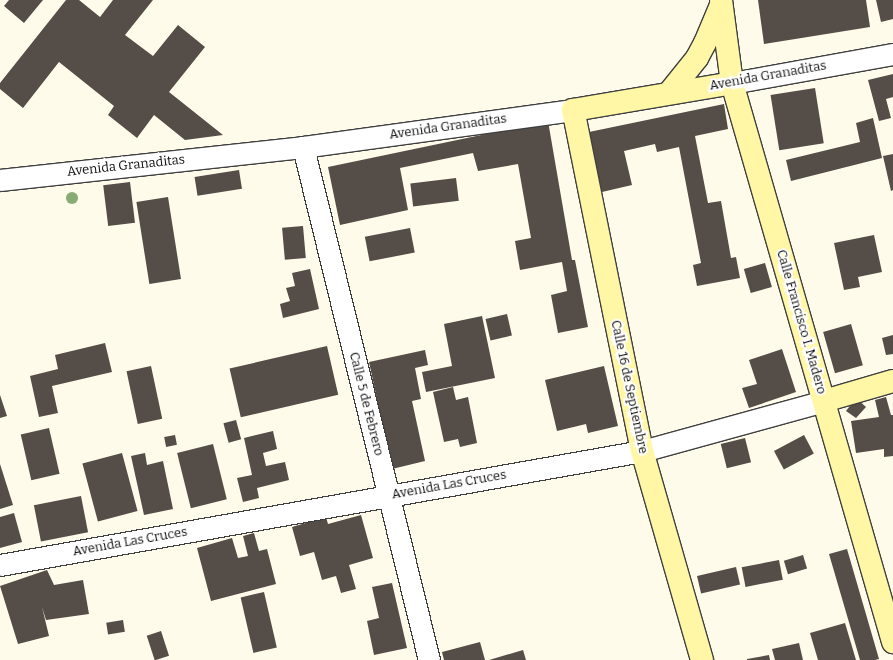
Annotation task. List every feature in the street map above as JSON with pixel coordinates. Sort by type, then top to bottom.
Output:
[{"type":"main road","name":"Calle Francisco I. Madero","points":[[722,2],[732,83],[893,642]]},
{"type":"main road","points":[[669,93],[700,53],[722,2]]},
{"type":"main road","name":"Avenida Granaditas","points":[[573,110],[732,83]]},
{"type":"main road","name":"Calle 16 de Septiembre","points":[[573,110],[642,451],[702,660]]},
{"type":"main road","name":"Avenida Las Cruces","points":[[824,401],[893,381]]},
{"type":"street","name":"Avenida Granaditas","points":[[732,83],[893,54]]},
{"type":"street","name":"Avenida Granaditas","points":[[0,180],[303,147],[573,110]]},
{"type":"street","name":"Calle 5 de Febrero","points":[[303,147],[429,660]]},
{"type":"street","name":"Avenida Las Cruces","points":[[0,565],[642,451],[824,401]]},
{"type":"building","points":[[9,0],[43,0],[24,23],[4,6]]},
{"type":"building","points":[[66,0],[79,0],[100,17],[113,0],[153,0],[125,35],[153,56],[178,25],[205,47],[169,92],[223,135],[185,140],[154,115],[137,138],[108,115],[114,106],[59,62],[23,108],[0,89],[0,83]]},
{"type":"building","points":[[758,0],[866,0],[870,27],[764,44]]},
{"type":"building","points":[[876,0],[893,0],[893,19],[881,22]]},
{"type":"building","points":[[893,74],[893,97],[886,99],[891,118],[879,121],[868,80]]},
{"type":"building","points":[[815,88],[824,143],[779,150],[771,95]]},
{"type":"building","points":[[724,104],[728,129],[695,136],[708,203],[721,201],[731,258],[736,257],[740,278],[697,286],[693,265],[701,263],[679,147],[657,152],[655,144],[624,151],[632,185],[602,192],[589,132]]},
{"type":"building","points":[[873,118],[882,158],[791,181],[786,160],[860,142],[856,123]]},
{"type":"building","points":[[548,121],[572,260],[575,260],[588,327],[558,333],[551,295],[567,291],[562,262],[520,270],[515,241],[531,238],[518,164],[478,171],[473,153],[400,168],[408,210],[340,225],[328,167]]},
{"type":"building","points":[[893,154],[893,190],[891,191],[883,156]]},
{"type":"building","points":[[239,170],[242,189],[198,196],[195,177]]},
{"type":"building","points":[[456,178],[459,201],[413,206],[410,184]]},
{"type":"building","points":[[130,182],[135,223],[108,226],[103,185]]},
{"type":"building","points":[[168,197],[181,279],[149,284],[136,202]]},
{"type":"building","points":[[303,226],[306,258],[285,260],[282,228]]},
{"type":"building","points":[[410,228],[415,253],[370,261],[365,237]]},
{"type":"building","points":[[874,235],[882,272],[858,277],[860,287],[844,290],[834,243]]},
{"type":"building","points":[[765,263],[772,287],[751,293],[744,269]]},
{"type":"building","points":[[310,269],[319,309],[283,318],[280,304],[290,301],[286,288],[295,286],[292,273]]},
{"type":"building","points":[[507,314],[512,335],[491,340],[486,319]]},
{"type":"building","points":[[482,316],[495,378],[426,392],[422,372],[452,366],[444,324]]},
{"type":"building","points":[[851,324],[863,365],[835,373],[823,332]]},
{"type":"building","points":[[893,335],[893,354],[886,355],[882,338]]},
{"type":"building","points":[[105,343],[112,372],[52,386],[58,413],[39,417],[30,376],[58,369],[55,355]]},
{"type":"building","points":[[327,346],[338,395],[241,417],[230,368]]},
{"type":"building","points":[[782,349],[796,392],[749,408],[742,388],[757,384],[749,360]]},
{"type":"building","points":[[425,350],[428,365],[415,368],[421,399],[412,401],[425,461],[392,469],[369,362]]},
{"type":"building","points":[[151,366],[162,419],[138,424],[127,371]]},
{"type":"building","points":[[604,366],[618,426],[588,433],[586,424],[557,431],[545,380]]},
{"type":"building","points":[[453,387],[456,400],[468,397],[477,443],[460,447],[458,439],[444,442],[433,392]]},
{"type":"building","points":[[0,395],[7,416],[0,418]]},
{"type":"building","points":[[886,397],[891,415],[893,415],[893,456],[884,457],[884,449],[856,453],[851,421],[879,417],[875,400]]},
{"type":"building","points":[[856,398],[866,407],[856,418],[846,411]]},
{"type":"building","points":[[236,420],[241,439],[229,443],[223,423]]},
{"type":"building","points":[[49,428],[60,474],[31,480],[21,435]]},
{"type":"building","points":[[273,431],[277,449],[263,453],[266,466],[285,462],[289,480],[257,488],[259,498],[243,502],[237,478],[252,475],[244,438]]},
{"type":"building","points":[[175,435],[177,445],[166,447],[164,437]]},
{"type":"building","points":[[804,435],[814,454],[784,470],[774,451]]},
{"type":"building","points":[[745,438],[751,462],[727,468],[721,444]]},
{"type":"building","points":[[213,444],[227,499],[191,508],[177,453]]},
{"type":"building","points":[[122,453],[138,511],[98,522],[82,464]]},
{"type":"building","points":[[145,453],[147,465],[163,461],[173,509],[144,515],[131,456]]},
{"type":"building","points":[[0,464],[13,505],[0,509]]},
{"type":"building","points":[[81,496],[88,532],[41,541],[34,505]]},
{"type":"building","points":[[14,513],[22,542],[0,548],[0,517]]},
{"type":"building","points":[[361,515],[373,558],[349,565],[356,589],[341,593],[336,576],[322,580],[314,552],[300,556],[292,527],[326,517],[328,524]]},
{"type":"building","points":[[254,533],[259,551],[267,549],[276,584],[211,601],[197,548],[232,538],[238,558],[248,556],[243,536]]},
{"type":"building","points":[[847,549],[879,659],[860,660],[829,554]]},
{"type":"building","points":[[803,555],[807,568],[788,574],[784,561]]},
{"type":"building","points":[[779,560],[783,580],[746,587],[742,567]]},
{"type":"building","points":[[736,567],[740,585],[701,594],[697,576]]},
{"type":"building","points":[[47,570],[54,585],[83,580],[89,614],[46,620],[42,607],[49,636],[18,644],[0,586]]},
{"type":"building","points":[[392,583],[407,648],[374,655],[367,621],[379,618],[372,587]]},
{"type":"building","points":[[264,592],[277,648],[253,653],[241,597]]},
{"type":"building","points":[[123,620],[125,632],[108,635],[106,623]]},
{"type":"building","points":[[845,623],[856,660],[818,660],[810,633]]},
{"type":"building","points":[[161,631],[169,656],[155,660],[147,636]]},
{"type":"building","points":[[480,642],[485,660],[444,660],[442,652]]},
{"type":"building","points":[[799,643],[803,660],[775,660],[772,649]]},
{"type":"building","points":[[523,650],[526,660],[489,660]]},
{"type":"building","points":[[769,655],[770,660],[747,660],[747,659]]}]
